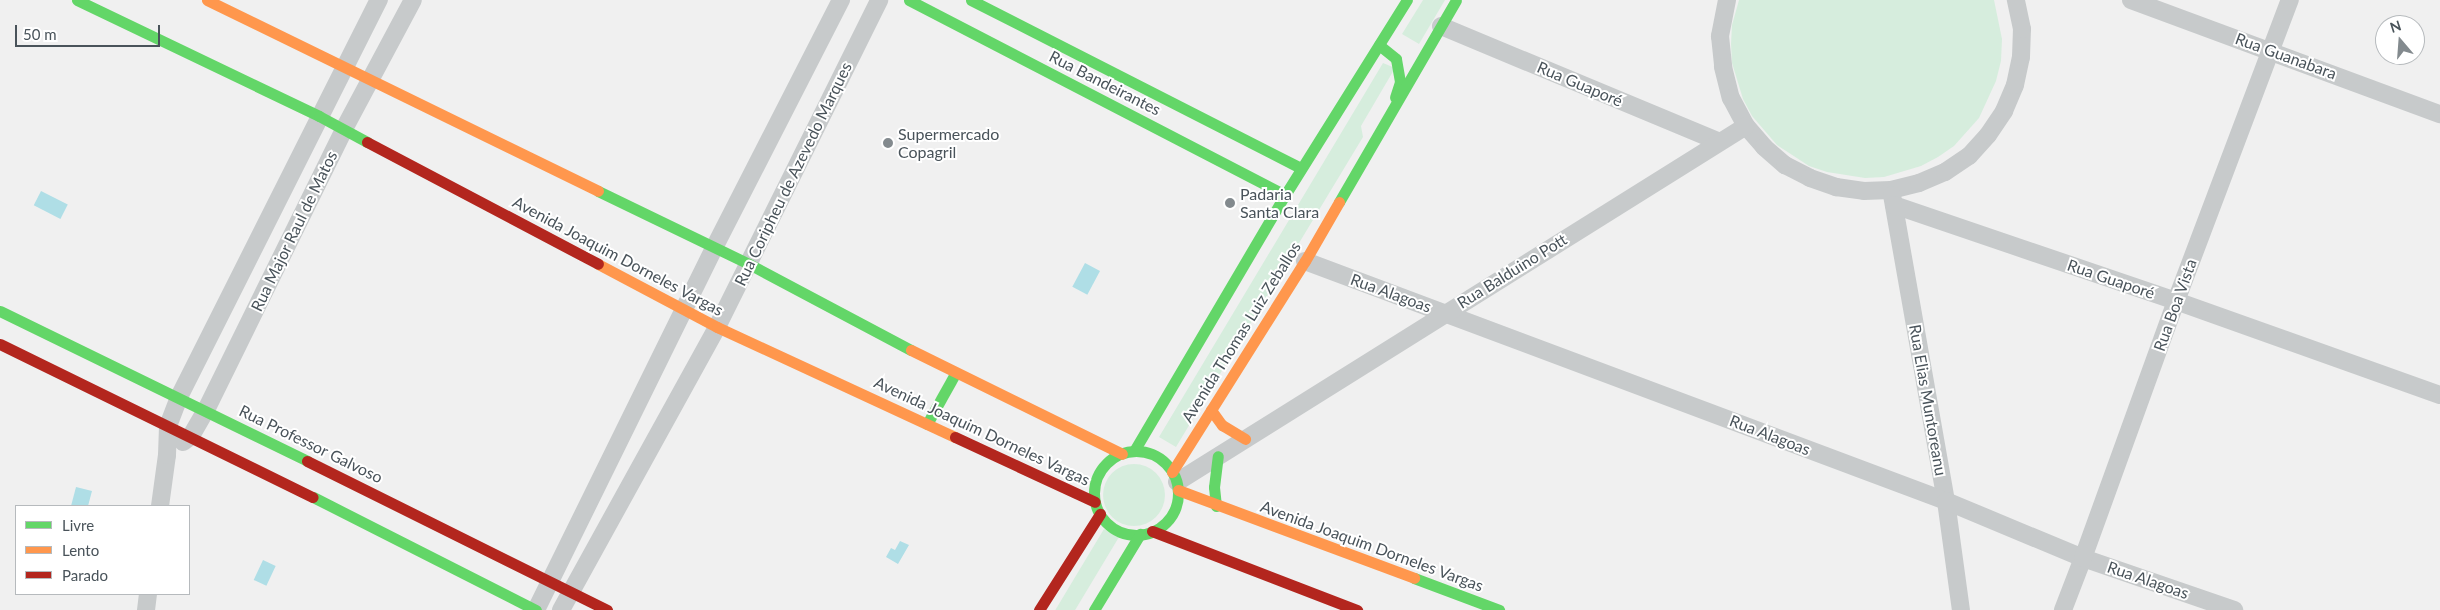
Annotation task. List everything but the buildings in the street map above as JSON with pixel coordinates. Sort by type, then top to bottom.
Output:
[{"type":"street","name":"Avenida Joaquim Dorneles Vargas","points":[[76,0],[319,116],[717,327],[1095,502],[1100,514],[1108,524],[1119,531],[1146,533],[1357,610]]},
{"type":"street","points":[[208,0],[749,264],[955,374],[1122,454]]},
{"type":"street","name":"Rua Major Raul de Matos","points":[[160,505],[167,455],[168,426],[179,397],[379,0]]},
{"type":"street","name":"Rua Major Raul de Matos","points":[[167,455],[190,436],[206,410],[344,129],[413,0]]},
{"type":"street","name":"Rua Coripheu de Azevedo Marques","points":[[536,610],[714,248],[842,0]]},
{"type":"street","name":"Rua Coripheu de Azevedo Marques","points":[[561,610],[717,327],[879,0]]},
{"type":"street","name":"Rua Bandeirantes","points":[[909,0],[966,10],[1046,55],[1232,133],[1301,168]]},
{"type":"street","name":"Avenida Thomas Luiz Zeballos","points":[[1134,451],[1301,168],[1407,0]]},
{"type":"street","name":"Avenida Thomas Luiz Zeballos","points":[[1094,610],[1146,533],[1163,524],[1172,514],[1177,502],[1175,481],[1211,410],[1305,261],[1456,0]]},
{"type":"street","points":[[1727,0],[1720,36],[1723,67],[1731,98],[1746,126],[1764,147],[1778,159],[1810,178],[1836,187],[1892,197],[1945,172],[1969,156],[1988,135],[2004,111],[2015,85],[2021,57],[2022,29],[2016,0]]},
{"type":"street","name":"Rua Guanabara","points":[[2131,0],[2440,114]]},
{"type":"street","name":"Rua Boa Vista","points":[[2062,610],[2290,0]]},
{"type":"street","name":"Rua Bandeirantes","points":[[966,10],[1046,55],[1218,160],[1285,195]]},
{"type":"street","name":"Rua Guaporé","points":[[1441,26],[1719,142]]},
{"type":"street","points":[[1379,45],[1396,59],[1399,69],[1400,82],[1390,112]]},
{"type":"street","name":"Rua Balduino Pott","points":[[1175,481],[1746,126]]},
{"type":"street","points":[[1218,160],[1232,133]]},
{"type":"street","name":"Rua Guaporé","points":[[1892,197],[2440,395]]},
{"type":"street","name":"Rua Elias Muntoreanu","points":[[1892,197],[1946,501],[1961,610]]},
{"type":"street","name":"Rua Alagoas","points":[[1305,261],[1946,501],[2083,558],[2234,610]]},
{"type":"street","name":"Rua Professor Galvoso","points":[[0,311],[206,410],[607,610]]},
{"type":"street","points":[[0,344],[190,436],[536,610]]},
{"type":"street","points":[[66,376],[79,349]]},
{"type":"street","points":[[927,424],[955,374]]},
{"type":"street","points":[[1211,410],[1222,425],[1245,439]]},
{"type":"street","name":"Avenida Joaquim Dorneles Vargas","points":[[1134,451],[1153,455],[1166,463],[1175,481],[1216,506],[1500,610]]},
{"type":"street","points":[[1095,502],[1095,486],[1100,472],[1110,460],[1134,451]]},
{"type":"street","points":[[1216,506],[1214,487],[1218,456]]},
{"type":"street","points":[[370,526],[385,499]]},
{"type":"street","points":[[1039,610],[1100,514]]},
{"type":"street","points":[[146,610],[148,595]]},
{"type":"green space","points":[[1423,0],[1445,0],[1419,44],[1402,34]]},
{"type":"green space","points":[[1739,0],[1994,0],[2002,39],[2001,61],[1996,81],[1979,118],[1954,146],[1938,157],[1921,166],[1884,177],[1865,178],[1827,172],[1809,166],[1777,145],[1752,116],[1743,99],[1732,63],[1731,44],[1732,25]]},
{"type":"green space","points":[[1383,63],[1395,68],[1361,126],[1363,137],[1176,447],[1159,437]]},
{"type":"green space","points":[[1128,464],[1140,464],[1156,473],[1163,483],[1165,495],[1163,507],[1156,517],[1140,526],[1128,526],[1117,521],[1108,512],[1103,501],[1103,489],[1108,478],[1117,469]]},
{"type":"green space","points":[[1104,529],[1119,538],[1075,610],[1055,610]]},
{"type":"water","points":[[41,191],[68,205],[60,219],[34,205]]},
{"type":"water","points":[[1085,263],[1100,271],[1087,295],[1072,287]]},
{"type":"water","points":[[76,487],[92,491],[88,505],[71,505]]},
{"type":"water","points":[[900,541],[909,545],[898,564],[886,557],[891,548],[895,550]]},
{"type":"water","points":[[263,560],[276,566],[266,586],[254,580]]},
{"type":"traffic: fast","points":[[77,0],[319,116],[367,142]]},
{"type":"traffic: fast","points":[[909,0],[1285,195]]},
{"type":"traffic: fast","points":[[971,0],[1301,168]]},
{"type":"traffic: fast","points":[[1134,451],[1285,195],[1407,0]]},
{"type":"traffic: fast","points":[[1339,202],[1456,0]]},
{"type":"traffic: fast","points":[[1379,45],[1396,59],[1400,82],[1395,97]]},
{"type":"traffic: fast","points":[[598,191],[749,264],[911,350]]},
{"type":"traffic: fast","points":[[0,311],[307,461]]},
{"type":"traffic: fast","points":[[927,424],[955,374]]},
{"type":"traffic: fast","points":[[1136,451],[1159,458],[1171,470],[1178,493],[1171,516],[1159,528],[1136,535],[1113,528],[1101,516],[1094,493],[1101,470],[1113,458],[1136,451]]},
{"type":"traffic: fast","points":[[1216,506],[1214,487],[1218,456]]},
{"type":"traffic: fast","points":[[313,497],[536,610]]},
{"type":"traffic: fast","points":[[1094,610],[1140,534]]},
{"type":"traffic: fast","points":[[1414,578],[1499,610]]},
{"type":"traffic: slow","points":[[207,0],[598,191]]},
{"type":"traffic: slow","points":[[1172,472],[1305,261],[1339,202]]},
{"type":"traffic: slow","points":[[598,264],[717,327],[955,437]]},
{"type":"traffic: slow","points":[[911,350],[1122,454]]},
{"type":"traffic: slow","points":[[1211,410],[1222,425],[1245,439]]},
{"type":"traffic: slow","points":[[1178,490],[1414,578]]},
{"type":"traffic: jam","points":[[367,142],[598,264]]},
{"type":"traffic: jam","points":[[0,344],[313,497]]},
{"type":"traffic: jam","points":[[955,437],[1095,502]]},
{"type":"traffic: jam","points":[[307,461],[607,610]]},
{"type":"traffic: jam","points":[[1039,610],[1100,514]]},
{"type":"traffic: jam","points":[[1152,531],[1357,610]]},
{"type":"place","name":"Supermercado Copagril","points":[[888,143]]},
{"type":"place","name":"Padaria Santa Clara","points":[[1230,203]]}]
